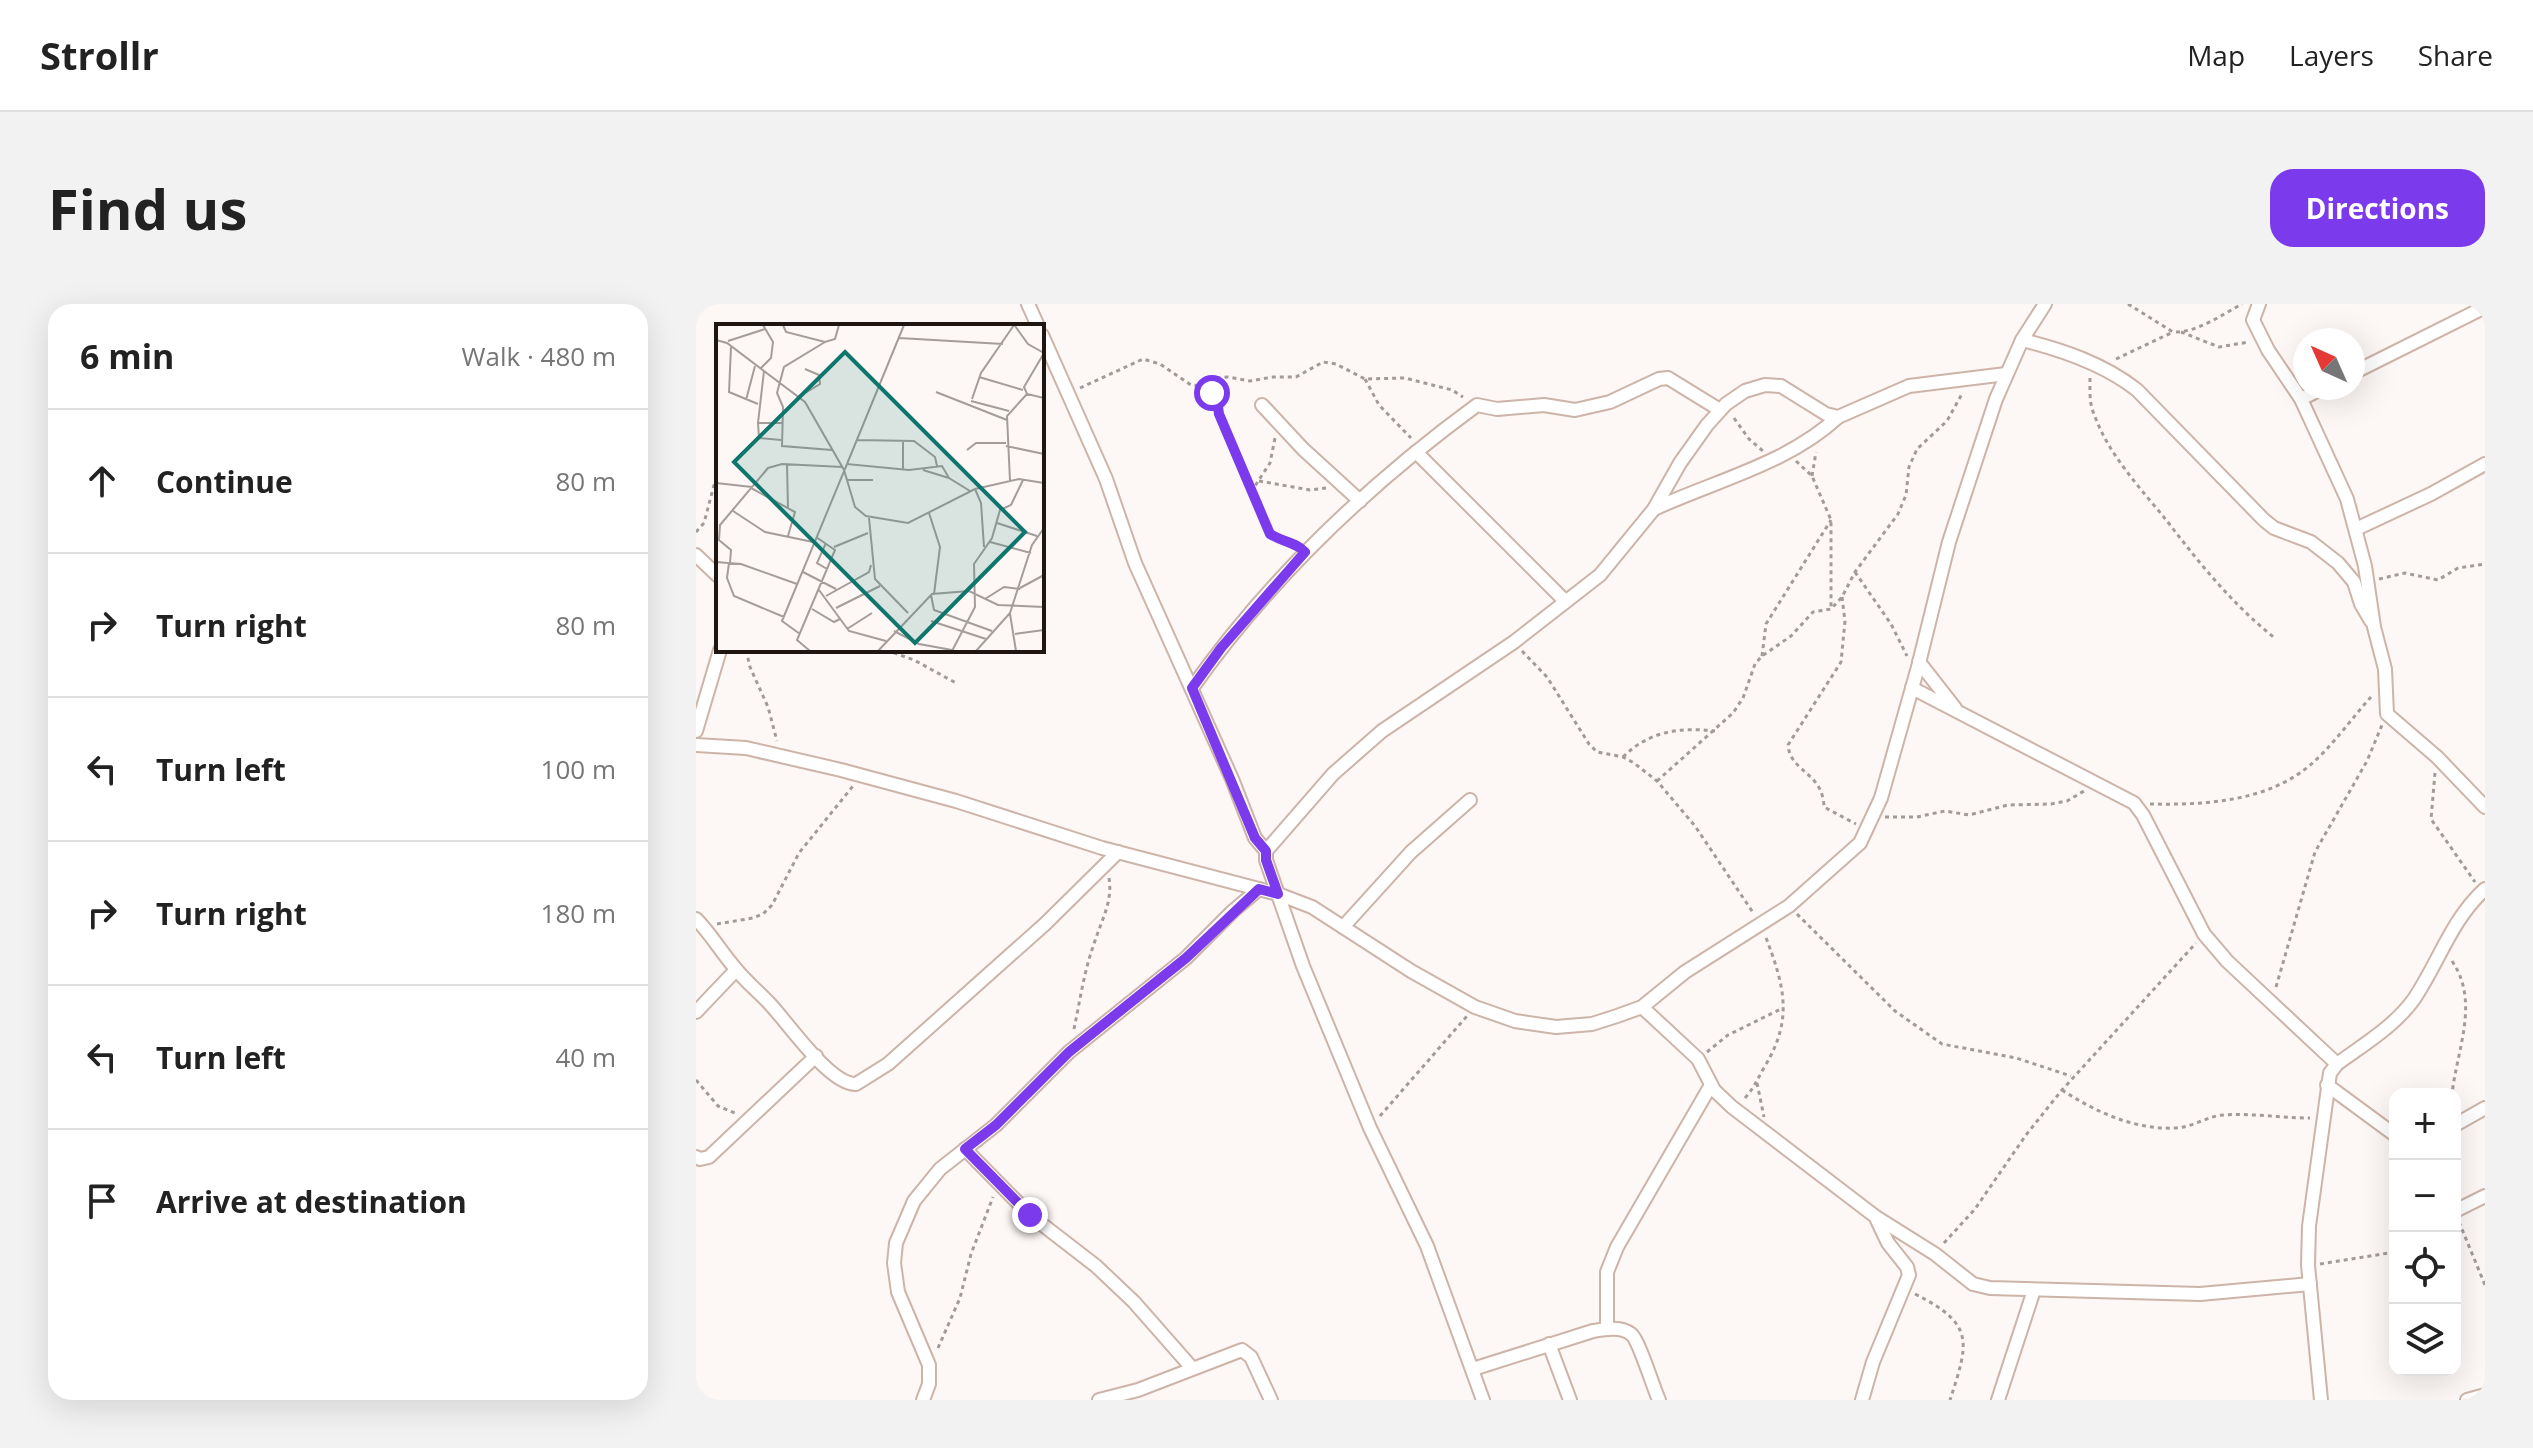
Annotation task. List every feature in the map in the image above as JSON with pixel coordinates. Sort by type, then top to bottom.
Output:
[{"type":"street","points":[[1028,304],[1037,324]]},
{"type":"street","points":[[696,745],[746,748],[863,776],[956,801],[1118,852],[1278,894],[1312,907],[1411,971],[1475,1007],[1515,1021],[1556,1027],[1592,1024],[1642,1007],[1685,972],[1789,906],[1860,843],[1871,823],[1919,664],[1949,542],[2006,374],[2022,340],[2045,304]]},
{"type":"street","points":[[2259,304],[2253,320],[2293,387]]},
{"type":"street","points":[[2365,367],[2485,307]]},
{"type":"street","points":[[1044,339],[1106,479],[1135,563],[1255,838],[1266,851],[1266,860],[1303,966],[1370,1128],[1427,1246],[1483,1400]]},
{"type":"street","points":[[2022,340],[2060,349],[2090,362],[2137,390],[2274,528],[2311,542],[2338,563],[2354,582],[2361,604],[2374,627]]},
{"type":"street","points":[[1654,509],[1699,488],[1777,460],[1821,433],[1838,417],[1909,386],[2006,374]]},
{"type":"street","points":[[1192,688],[1221,648],[1305,552],[1419,450],[1477,405],[1497,409],[1544,405],[1575,410],[1599,406],[1659,379],[1668,378],[1723,407]]},
{"type":"street","points":[[1266,851],[1333,774],[1382,731],[1514,642],[1564,600],[1600,575],[1654,509],[1680,463],[1723,407],[1745,391],[1765,385],[1781,386],[1826,414],[1838,417]]},
{"type":"street","points":[[2301,400],[2337,475],[2356,529],[2386,680],[2387,714],[2437,757],[2485,807]]},
{"type":"street","points":[[1262,405],[1360,501]]},
{"type":"street","points":[[1419,450],[1564,600]]},
{"type":"street","points":[[2356,529],[2431,494],[2485,464]]},
{"type":"street","points":[[696,555],[716,574]]},
{"type":"street","points":[[696,731],[719,652]]},
{"type":"street","points":[[1919,664],[1957,710]]},
{"type":"street","points":[[1912,688],[2134,803],[2204,934],[2227,961],[2337,1064]]},
{"type":"street","points":[[1343,927],[1411,852],[1470,800]]},
{"type":"street","points":[[699,922],[736,970],[839,1079],[849,1084],[861,1082],[888,1064],[1045,924],[1118,852]]},
{"type":"street","points":[[923,1400],[929,1384],[929,1365],[898,1292],[894,1263],[896,1243],[914,1201],[940,1169],[996,1125],[1069,1052],[1186,958],[1259,889]]},
{"type":"street","points":[[2321,1400],[2308,1265],[2309,1226],[2327,1085],[2337,1064],[2399,1017],[2413,1001],[2453,925],[2484,890]]},
{"type":"street","points":[[696,1012],[736,970]]},
{"type":"street","points":[[1642,1007],[1698,1059],[1711,1085],[1732,1107],[1876,1217],[1935,1254],[1973,1284],[2034,1290],[2200,1294],[2310,1284]]},
{"type":"street","points":[[696,1157],[709,1157],[816,1056]]},
{"type":"street","points":[[1607,1328],[1607,1272],[1617,1247],[1711,1085]]},
{"type":"street","points":[[2327,1085],[2389,1131]]},
{"type":"street","points":[[2461,1122],[2485,1108]]},
{"type":"street","points":[[965,1149],[1030,1215],[1096,1266],[1134,1302],[1192,1368]]},
{"type":"street","points":[[2461,1208],[2485,1196]]},
{"type":"street","points":[[1862,1400],[1873,1362],[1909,1271],[1888,1243],[1876,1217]]},
{"type":"street","points":[[1998,1400],[2034,1290]]},
{"type":"street","points":[[1473,1369],[1607,1328],[1624,1330],[1636,1340],[1659,1400]]},
{"type":"street","points":[[1549,1344],[1570,1400]]},
{"type":"street","points":[[1099,1400],[1138,1390],[1242,1350],[1248,1352],[1271,1400]]},
{"type":"street","points":[[2467,1400],[2485,1395]]},
{"type":"path","points":[[2128,304],[2173,332]]},
{"type":"path","points":[[2104,370],[2120,356],[2173,332],[2213,320],[2242,304]]},
{"type":"path","points":[[2181,332],[2219,347],[2262,339]]},
{"type":"path","points":[[1069,394],[1143,359],[1160,364],[1191,385],[1201,386],[1217,378],[1250,381],[1296,377],[1323,362],[1336,364],[1365,379],[1415,380],[1452,390],[1477,405]]},
{"type":"path","points":[[2090,362],[2092,411],[2114,451],[2214,581],[2276,639]]},
{"type":"path","points":[[1365,379],[1388,417],[1419,450]]},
{"type":"path","points":[[1657,781],[1716,731],[1743,698],[1755,664],[1762,656],[1791,636],[1813,612],[1831,609],[1842,597],[1855,572],[1898,514],[1906,495],[1909,467],[1917,449],[1947,421],[1969,379]]},
{"type":"path","points":[[1201,386],[1217,400],[1219,414],[1270,534],[1299,545],[1305,552]]},
{"type":"path","points":[[1723,407],[1749,439],[1777,460],[1796,461],[1812,476],[1831,520],[1831,609]]},
{"type":"path","points":[[1251,492],[1270,463],[1279,423]]},
{"type":"path","points":[[1812,476],[1821,433]]},
{"type":"path","points":[[696,532],[704,523],[716,478]]},
{"type":"path","points":[[1259,481],[1310,490],[1342,485]]},
{"type":"path","points":[[1762,656],[1766,624],[1831,520]]},
{"type":"path","points":[[2368,583],[2405,573],[2438,580],[2458,568],[2485,564]]},
{"type":"path","points":[[1855,572],[1891,624],[1907,657],[1919,664]]},
{"type":"path","points":[[1842,597],[1845,621],[1841,662],[1788,745],[1788,753],[1818,784],[1824,807],[1846,821],[1871,823],[1945,811],[1969,815],[2008,805],[2067,801],[2098,783]]},
{"type":"path","points":[[1514,642],[1547,677],[1597,752],[1623,757],[1657,781],[1695,826],[1761,924],[1774,958],[1785,1007],[1777,1043],[1757,1083],[1745,1098],[1732,1107]]},
{"type":"path","points":[[746,652],[768,707],[782,756]]},
{"type":"path","points":[[892,652],[914,660],[956,683]]},
{"type":"path","points":[[2134,803],[2187,805],[2264,792],[2286,782],[2311,765],[2386,680]]},
{"type":"path","points":[[2272,1002],[2315,852],[2367,761],[2387,714]]},
{"type":"path","points":[[1623,757],[1639,743],[1660,734],[1682,729],[1716,731]]},
{"type":"path","points":[[2437,757],[2431,819],[2484,890]]},
{"type":"path","points":[[699,922],[736,922],[763,914],[772,905],[799,853],[863,776]]},
{"type":"path","points":[[1069,1052],[1093,944],[1108,906],[1111,888],[1107,863]]},
{"type":"path","points":[[1789,906],[1895,1011],[1942,1044],[2016,1058],[2073,1077]]},
{"type":"path","points":[[1935,1254],[1975,1209],[2026,1135],[2062,1090],[2204,934]]},
{"type":"path","points":[[2444,943],[2446,952],[2461,975],[2465,990],[2464,1035],[2453,1088]]},
{"type":"path","points":[[1370,1128],[1475,1007]]},
{"type":"path","points":[[1698,1059],[1728,1035],[1785,1007]]},
{"type":"path","points":[[696,1080],[718,1106],[751,1117]]},
{"type":"path","points":[[1757,1083],[1763,1103],[1764,1132]]},
{"type":"path","points":[[2062,1090],[2087,1106],[2127,1123],[2148,1126],[2176,1128],[2221,1115],[2325,1119]]},
{"type":"path","points":[[929,1365],[960,1298],[971,1254],[990,1209],[996,1182]]},
{"type":"path","points":[[2461,1225],[2485,1285]]},
{"type":"path","points":[[2308,1265],[2389,1253]]},
{"type":"path","points":[[1904,1288],[1942,1307],[1964,1337],[1959,1373],[1950,1400]]},
{"type":"route","points":[[1030,1215],[965,1149],[996,1125],[1069,1052],[1186,958],[1259,889],[1278,894],[1266,860],[1266,851],[1255,838],[1192,688],[1221,648],[1305,552],[1299,545],[1270,534],[1212,393]]}]
